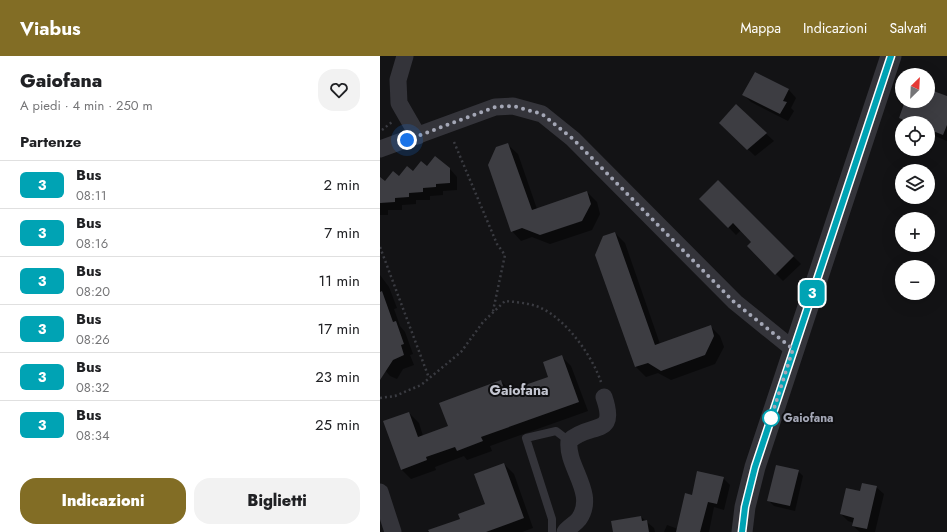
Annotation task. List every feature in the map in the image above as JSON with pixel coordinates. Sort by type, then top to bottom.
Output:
[{"type":"street","points":[[405,56],[398,80],[399,103],[418,136]]},
{"type":"street","points":[[742,532],[745,507],[755,467],[891,56]]},
{"type":"street","points":[[380,149],[495,107],[513,106],[542,114],[573,139],[734,302],[793,349]]},
{"type":"street","points":[[565,532],[578,520],[584,508],[584,493],[568,449],[569,441],[576,435],[603,426],[609,420],[610,412],[604,397]]},
{"type":"street","points":[[380,492],[393,532]]},
{"type":"lane","points":[[552,532],[552,519],[526,438],[556,431],[569,441]]},
{"type":"path","points":[[454,142],[496,244],[505,255],[493,311]]},
{"type":"path","points":[[380,247],[429,378]]},
{"type":"path","points":[[380,398],[395,396],[422,385],[461,352],[493,311],[505,301],[538,307],[555,316],[589,356],[601,380],[604,397]]},
{"type":"building","points":[[755,72],[789,89],[783,101],[787,102],[780,114],[742,95]]},
{"type":"building","points":[[935,92],[947,96],[947,125],[943,135],[935,132],[935,116],[900,116],[903,108],[935,108]]},
{"type":"building","points":[[736,104],[767,133],[747,150],[719,123]]},
{"type":"building","points":[[508,143],[532,210],[587,191],[591,204],[582,221],[540,235],[522,228],[511,232],[488,165],[496,147]]},
{"type":"building","points":[[435,156],[450,168],[450,183],[436,184],[436,187],[423,188],[423,192],[409,193],[409,197],[395,198],[395,202],[380,203],[380,177],[385,181],[393,171],[399,176],[407,166],[413,171],[421,161],[427,166]]},
{"type":"building","points":[[718,180],[794,256],[775,275],[747,246],[751,242],[733,223],[728,228],[699,199]]},
{"type":"building","points":[[615,232],[655,345],[711,325],[714,336],[705,355],[661,371],[648,363],[635,367],[595,255],[603,236]]},
{"type":"building","points":[[382,291],[393,322],[396,321],[404,344],[401,345],[404,355],[393,360],[380,380],[380,292]]},
{"type":"building","points":[[562,355],[579,402],[481,437],[483,441],[457,451],[455,447],[426,457],[427,460],[401,470],[383,421],[409,412],[418,437],[448,426],[439,403],[501,380],[505,392],[548,377],[543,362]]},
{"type":"building","points":[[504,463],[524,518],[486,532],[429,532],[428,530],[460,519],[458,514],[485,504],[474,474]]},
{"type":"building","points":[[776,465],[799,470],[790,506],[767,501]]},
{"type":"building","points":[[697,471],[724,477],[717,504],[708,502],[700,532],[676,532],[685,493],[692,495]]},
{"type":"building","points":[[862,483],[877,486],[867,529],[852,526],[854,518],[840,514],[846,488],[860,491]]},
{"type":"building","points":[[641,516],[642,521],[647,520],[649,532],[613,532],[611,521]]},
{"type":"bus line","name":"3","points":[[742,532],[745,507],[755,467],[891,56]]},
{"type":"place","name":"Gaiofana","points":[[771,418]]},
{"type":"district","name":"Gaiofana","points":[[519,390]]},
{"type":"route","points":[[407,140],[495,107],[513,106],[529,109],[542,114],[573,139],[734,302],[793,349],[771,418]]}]
